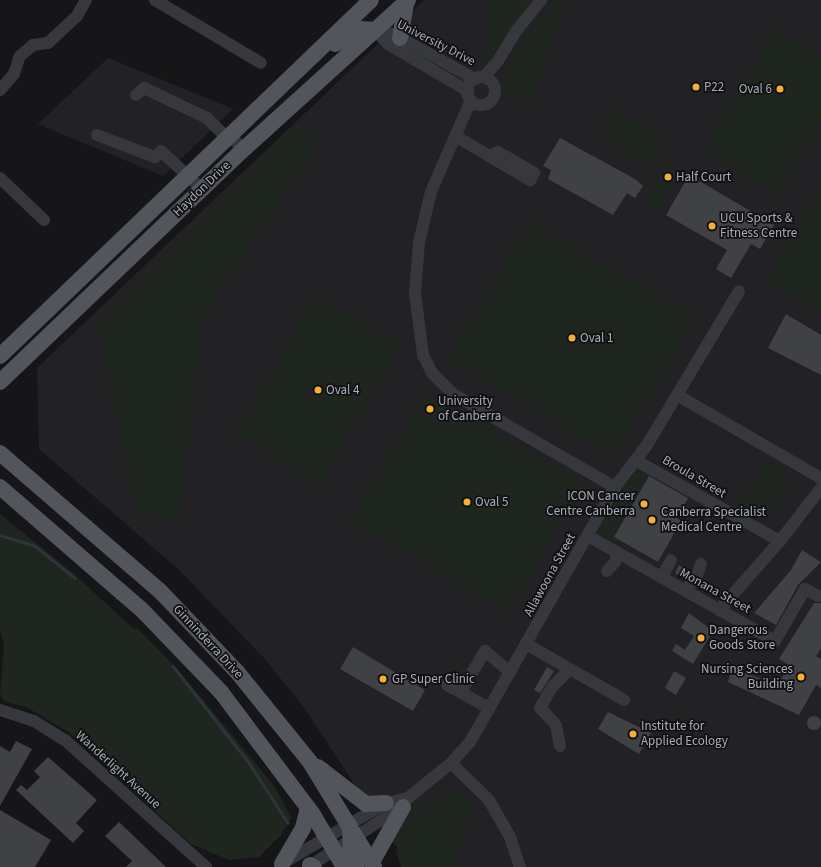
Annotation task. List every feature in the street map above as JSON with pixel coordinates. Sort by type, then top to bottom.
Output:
[{"type":"main road","points":[[372,0],[368,11],[370,23],[375,30]]},
{"type":"main road","name":"Haydon Drive","points":[[0,356],[228,136],[372,0]]},
{"type":"main road","points":[[400,38],[407,1]]},
{"type":"main road","name":"Haydon Drive","points":[[0,382],[245,148],[407,1]]},
{"type":"main road","points":[[298,70],[316,62],[345,36],[361,29],[375,30]]},
{"type":"main road","points":[[0,390],[17,366]]},
{"type":"main road","name":"Ginninderra Drive","points":[[0,453],[160,591],[238,673],[310,762],[352,834],[373,865]]},
{"type":"main road","name":"Ginninderra Drive","points":[[0,487],[142,610],[221,692],[308,808],[344,867]]},
{"type":"main road","points":[[310,762],[366,804],[386,803]]},
{"type":"main road","points":[[373,865],[405,802]]},
{"type":"main road","points":[[279,866],[303,828],[308,808]]},
{"type":"main road","points":[[352,834],[356,867]]},
{"type":"street","points":[[0,90],[14,74],[20,56],[33,45],[48,43],[77,16],[86,0]]},
{"type":"street","points":[[155,0],[261,63]]},
{"type":"street","points":[[541,0],[516,31],[498,61],[484,80],[469,95],[456,134],[431,192],[419,242],[415,293],[423,355],[432,373],[453,394],[615,487]]},
{"type":"street","name":"University Drive","points":[[375,30],[400,38],[484,80]]},
{"type":"street","name":"University Drive","points":[[375,30],[388,44],[485,104]]},
{"type":"street","points":[[456,134],[485,104],[494,98],[484,80]]},
{"type":"street","points":[[136,95],[144,88],[207,118],[245,148]]},
{"type":"street","points":[[97,134],[155,157],[161,151],[202,189]]},
{"type":"street","points":[[456,134],[489,156]]},
{"type":"street","points":[[0,178],[44,220]]},
{"type":"street","name":"Allawoona Street","points":[[331,844],[352,834],[405,802],[451,763],[470,742],[615,487],[635,460],[677,395],[739,291]]},
{"type":"street","points":[[677,395],[821,478]]},
{"type":"street","name":"Broula Street","points":[[635,460],[780,541]]},
{"type":"street","points":[[719,610],[780,541],[821,488]]},
{"type":"street","name":"Monana Street","points":[[588,536],[616,556],[687,588],[719,610],[775,641],[805,589],[818,596]]},
{"type":"street","points":[[662,577],[671,560]]},
{"type":"street","points":[[687,588],[693,573],[699,568]]},
{"type":"street","points":[[526,644],[624,700]]},
{"type":"street","points":[[486,651],[516,661]]},
{"type":"street","points":[[461,692],[486,651]]},
{"type":"street","points":[[486,651],[510,672]]},
{"type":"street","points":[[560,746],[556,725],[540,708],[552,687],[570,669]]},
{"type":"street","points":[[447,685],[489,708]]},
{"type":"street","name":"Wanderlight Avenue","points":[[0,710],[34,721],[65,740],[206,867]]},
{"type":"street","points":[[451,763],[489,800],[510,837],[520,867]]},
{"type":"street","name":"Allawoona Street","points":[[352,834],[386,803],[405,802]]},
{"type":"street","points":[[279,866],[352,834]]},
{"type":"street","points":[[310,866],[331,844]]},
{"type":"shaded area","name":"University of Canberra","points":[[424,0],[821,0],[821,867],[411,867],[408,856],[394,844],[303,706],[264,658],[178,569],[39,449],[37,368]]},
{"type":"shaded area","points":[[490,0],[533,0],[485,63],[488,41]]},
{"type":"shaded area","points":[[557,0],[566,0],[531,102],[514,96],[504,88],[507,74],[521,45]]},
{"type":"shaded area","name":"Oval 6","points":[[773,30],[821,57],[821,121],[780,194],[704,150]]},
{"type":"shaded area","points":[[108,58],[233,109],[163,176],[38,124]]},
{"type":"shaded area","points":[[616,110],[667,140],[651,168],[600,137]]},
{"type":"shaded area","points":[[296,123],[318,140],[203,316],[179,519],[137,514],[99,325]]},
{"type":"shaded area","name":"Half Court","points":[[667,165],[679,172],[669,190],[657,183]]},
{"type":"shaded area","name":"Half Court","points":[[656,185],[668,192],[658,209],[646,202]]},
{"type":"shaded area","points":[[821,188],[821,310],[768,280]]},
{"type":"shaded area","name":"Oval 1","points":[[529,222],[695,317],[615,457],[448,359]]},
{"type":"shaded area","name":"Oval 4","points":[[316,296],[400,345],[320,483],[236,435]]},
{"type":"shaded area","name":"Oval 5","points":[[426,392],[583,483],[509,612],[351,521]]},
{"type":"shaded area","points":[[764,461],[790,476],[766,516],[741,502]]},
{"type":"shaded area","points":[[639,468],[649,472],[609,541],[601,534],[601,524],[623,485]]},
{"type":"shaded area","points":[[0,514],[73,573],[135,630],[137,628],[180,672],[275,787],[291,818],[281,835],[259,857],[229,860],[191,844],[67,731],[26,707],[4,701],[0,695],[4,645],[0,631]]},
{"type":"shaded area","points":[[455,787],[459,788],[473,805],[449,867],[401,867],[396,851],[405,831],[417,816]]},
{"type":"building","points":[[560,138],[635,179],[643,186],[635,198],[627,193],[613,215],[548,179],[551,170],[543,166]]},
{"type":"building","name":"UCU Sports & Fitness Centre","points":[[689,175],[774,225],[760,249],[751,244],[731,278],[716,269],[727,250],[666,215]]},
{"type":"building","points":[[786,314],[821,335],[821,375],[768,348]]},
{"type":"building","name":"Canberra Specialist Medical Centre","points":[[649,476],[688,498],[677,518],[681,521],[658,562],[614,537]]},
{"type":"building","points":[[802,550],[821,562],[798,585],[776,625],[754,613],[791,570]]},
{"type":"building","points":[[679,565],[688,571],[684,579],[675,573]]},
{"type":"building","name":"Nursing Sciences Building","points":[[814,603],[821,603],[821,648],[816,656],[821,659],[821,688],[816,685],[799,715],[728,682],[732,668],[778,685],[789,665],[779,659]]},
{"type":"building","points":[[689,613],[713,631],[693,664],[672,651],[676,644],[685,650],[694,636],[681,628]]},
{"type":"building","name":"GP Super Clinic","points":[[353,647],[425,690],[413,711],[340,669]]},
{"type":"building","points":[[547,667],[554,671],[540,693],[534,690]]},
{"type":"building","points":[[674,671],[686,678],[676,695],[665,688]]},
{"type":"building","name":"Institute for Applied Ecology","points":[[608,712],[651,733],[639,754],[598,729]]},
{"type":"building","points":[[814,716],[819,718],[821,723],[819,728],[814,730],[809,728],[807,723],[809,718]]},
{"type":"building","points":[[16,741],[32,749],[0,806],[0,746],[10,752]]},
{"type":"building","points":[[48,757],[97,800],[76,823],[84,831],[73,843],[16,790],[21,785],[27,790],[40,777],[34,771]]},
{"type":"building","points":[[0,810],[51,840],[35,867],[0,867]]},
{"type":"building","points":[[119,822],[166,867],[126,867],[132,861],[105,836]]},
{"type":"waterway","points":[[0,535],[35,546],[75,578]]},
{"type":"waterway","points":[[173,666],[250,764],[288,823]]},
{"type":"place","name":"P22","points":[[696,87]]},
{"type":"place","name":"Oval 6","points":[[780,89]]},
{"type":"place","name":"Half Court","points":[[668,177]]},
{"type":"place","name":"UCU Sports & Fitness Centre","points":[[712,226]]},
{"type":"place","name":"Oval 1","points":[[572,338]]},
{"type":"place","name":"Oval 4","points":[[318,390]]},
{"type":"place","name":"University of Canberra","points":[[430,409]]},
{"type":"place","name":"Oval 5","points":[[467,502]]},
{"type":"place","name":"ICON Cancer Centre Canberra","points":[[644,504]]},
{"type":"place","name":"Canberra Specialist Medical Centre","points":[[652,520]]},
{"type":"place","name":"Dangerous Goods Store","points":[[701,638]]},
{"type":"place","name":"Nursing Sciences Building","points":[[801,677]]},
{"type":"place","name":"GP Super Clinic","points":[[383,679]]},
{"type":"place","name":"Institute for Applied Ecology","points":[[633,734]]}]
